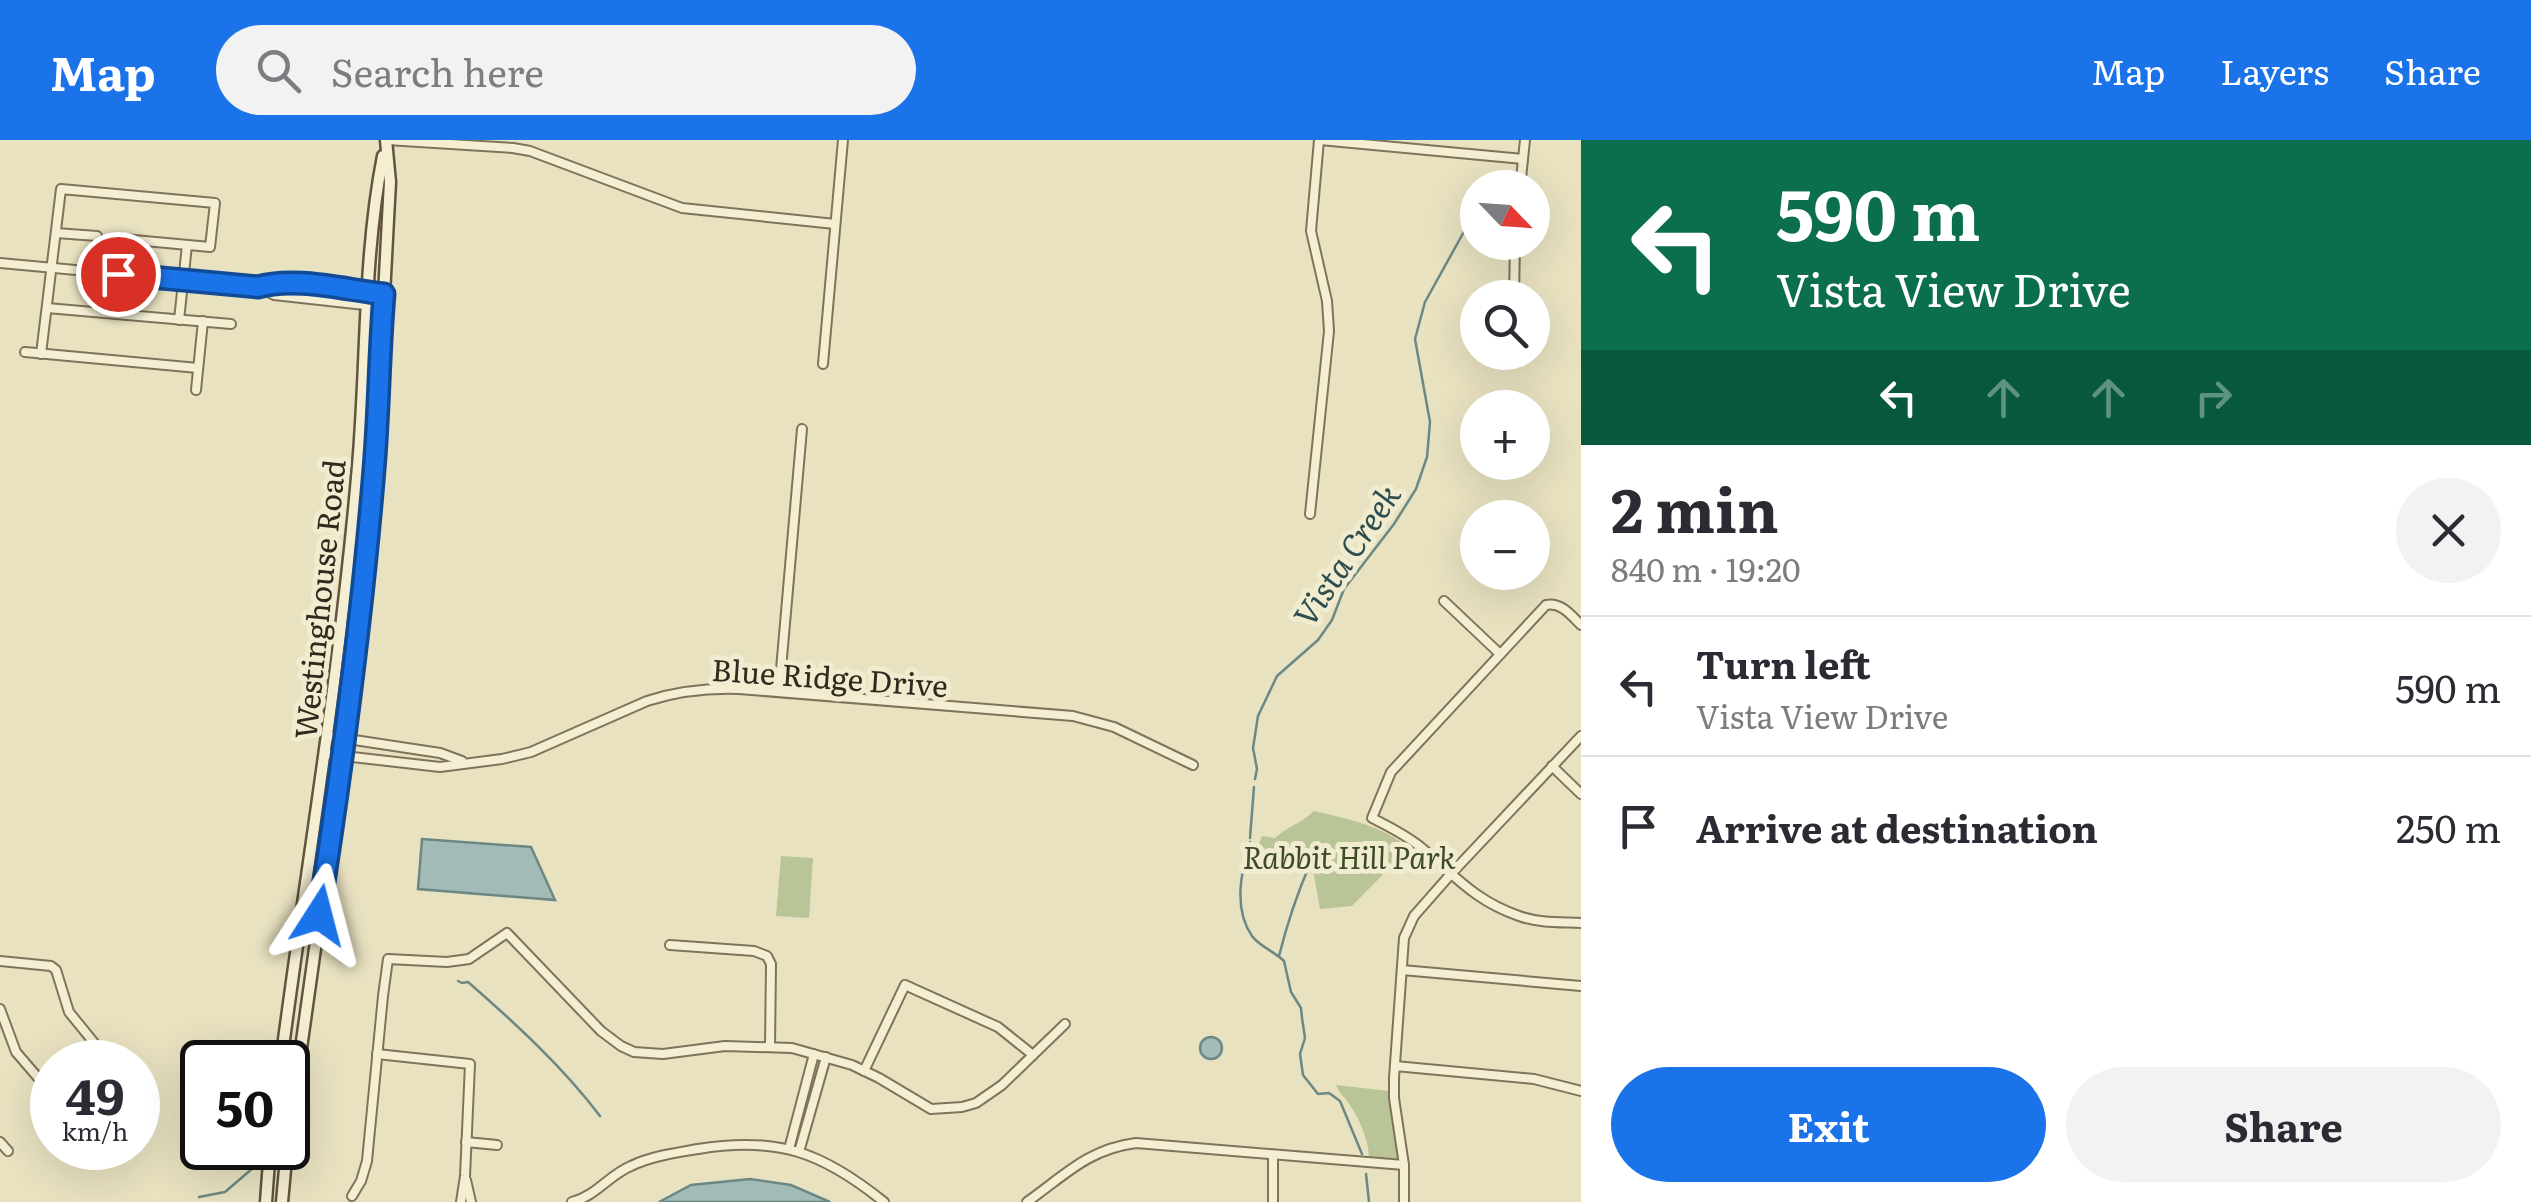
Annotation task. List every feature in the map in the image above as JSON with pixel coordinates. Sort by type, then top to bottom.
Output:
[{"type":"main road","name":"Westinghouse Road","points":[[284,1040],[326,754],[358,465],[378,182],[386,140],[390,182],[374,466],[342,756],[302,1040]]},
{"type":"main road","points":[[266,1202],[268,1170]]},
{"type":"main road","name":"Westinghouse Road","points":[[282,1202],[285,1170]]},
{"type":"street","points":[[387,140],[514,148],[682,208],[835,224]]},
{"type":"street","points":[[823,364],[843,140]]},
{"type":"street","points":[[1310,514],[1328,330],[1327,301],[1311,231],[1320,140],[1523,159]]},
{"type":"street","points":[[1522,170],[1525,140]]},
{"type":"street","points":[[41,354],[61,189],[215,203],[210,248],[123,240]]},
{"type":"street","points":[[56,233],[97,236]]},
{"type":"street","points":[[179,320],[187,246]]},
{"type":"street","points":[[0,263],[258,287],[274,295],[383,307]]},
{"type":"street","points":[[258,287],[272,283],[384,294]]},
{"type":"street","points":[[47,308],[231,324]]},
{"type":"street","points":[[196,390],[204,322]]},
{"type":"street","points":[[25,352],[198,368]]},
{"type":"street","points":[[779,692],[802,429]]},
{"type":"street","points":[[1444,601],[1500,654]]},
{"type":"street","points":[[1581,625],[1560,606],[1546,605],[1391,772],[1372,818],[1417,844],[1450,875],[1496,906],[1524,918],[1581,924]]},
{"type":"street","name":"Blue Ridge Drive","points":[[326,754],[440,767],[492,761],[531,752],[666,694],[703,688],[1072,716],[1114,727],[1194,765]]},
{"type":"street","name":"Blue Ridge Drive","points":[[328,736],[440,752],[467,762]]},
{"type":"street","points":[[1404,1202],[1404,1165],[1394,1098],[1404,938],[1408,926],[1450,875],[1581,736]]},
{"type":"street","points":[[1552,766],[1581,794]]},
{"type":"street","points":[[352,1196],[366,1162],[388,959],[469,960],[507,933],[620,1046],[649,1054],[725,1046],[792,1048],[864,1070],[919,1102],[943,1110],[976,1102],[1002,1085],[1065,1024]]},
{"type":"street","points":[[670,945],[754,951],[767,956],[771,964],[770,1046]]},
{"type":"street","points":[[0,961],[56,970],[70,1012],[92,1040]]},
{"type":"street","points":[[1402,970],[1581,986]]},
{"type":"street","points":[[864,1070],[905,985],[998,1027],[1033,1055]]},
{"type":"street","points":[[0,1009],[16,1052],[30,1068]]},
{"type":"street","points":[[377,1054],[470,1064],[465,1176],[460,1202]]},
{"type":"street","points":[[789,1149],[814,1054]]},
{"type":"street","points":[[800,1152],[826,1057]]},
{"type":"street","points":[[1395,1066],[1534,1079],[1581,1091]]},
{"type":"street","points":[[0,1142],[8,1152]]},
{"type":"street","points":[[466,1142],[497,1145]]},
{"type":"street","points":[[586,1202],[624,1168],[647,1159],[732,1143],[800,1152],[833,1165],[884,1202]]},
{"type":"street","points":[[1033,1200],[1099,1151],[1137,1144],[1404,1165]]},
{"type":"street","points":[[1272,1202],[1273,1155]]},
{"type":"street","points":[[465,1176],[472,1202]]},
{"type":"street","points":[[572,1202],[594,1193]]},
{"type":"green space","name":"Rabbit Hill Park","points":[[1314,811],[1376,828],[1409,848],[1352,906],[1320,909],[1312,865],[1275,859],[1259,844],[1262,836],[1275,838]]},
{"type":"green space","points":[[781,856],[813,858],[809,918],[776,916]]},
{"type":"green space","points":[[1336,1085],[1389,1091],[1399,1154],[1395,1161],[1369,1159],[1360,1124]]},
{"type":"water","points":[[422,839],[531,847],[555,900],[418,889]]},
{"type":"water","points":[[1211,1037],[1219,1040],[1219,1056],[1211,1059],[1203,1056],[1200,1048],[1203,1040]]},
{"type":"water","points":[[750,1179],[791,1185],[830,1202],[659,1202],[691,1185]]},
{"type":"waterway","name":"Vista Creek","points":[[1255,779],[1253,748],[1258,716],[1277,676],[1318,640],[1332,620],[1344,589],[1416,489],[1427,457],[1430,422],[1415,339],[1425,302],[1460,239]]},
{"type":"waterway","name":"Vista Creek","points":[[1250,838],[1254,787]]},
{"type":"waterway","name":"Vista Creek","points":[[1250,842],[1240,890],[1242,914],[1255,940],[1284,961],[1291,992],[1301,1008],[1305,1038],[1300,1054],[1303,1075],[1318,1094],[1329,1093],[1340,1101],[1362,1154]]},
{"type":"waterway","points":[[1279,956],[1310,864]]},
{"type":"waterway","points":[[458,981],[468,982],[520,1029],[600,1116]]},
{"type":"waterway","points":[[199,1197],[225,1192],[251,1170]]},
{"type":"waterway","name":"Vista Creek","points":[[1366,1174],[1369,1202]]},
{"type":"route","points":[[118,274],[258,287],[272,283],[310,285],[384,294],[368,540],[319,915]]}]
